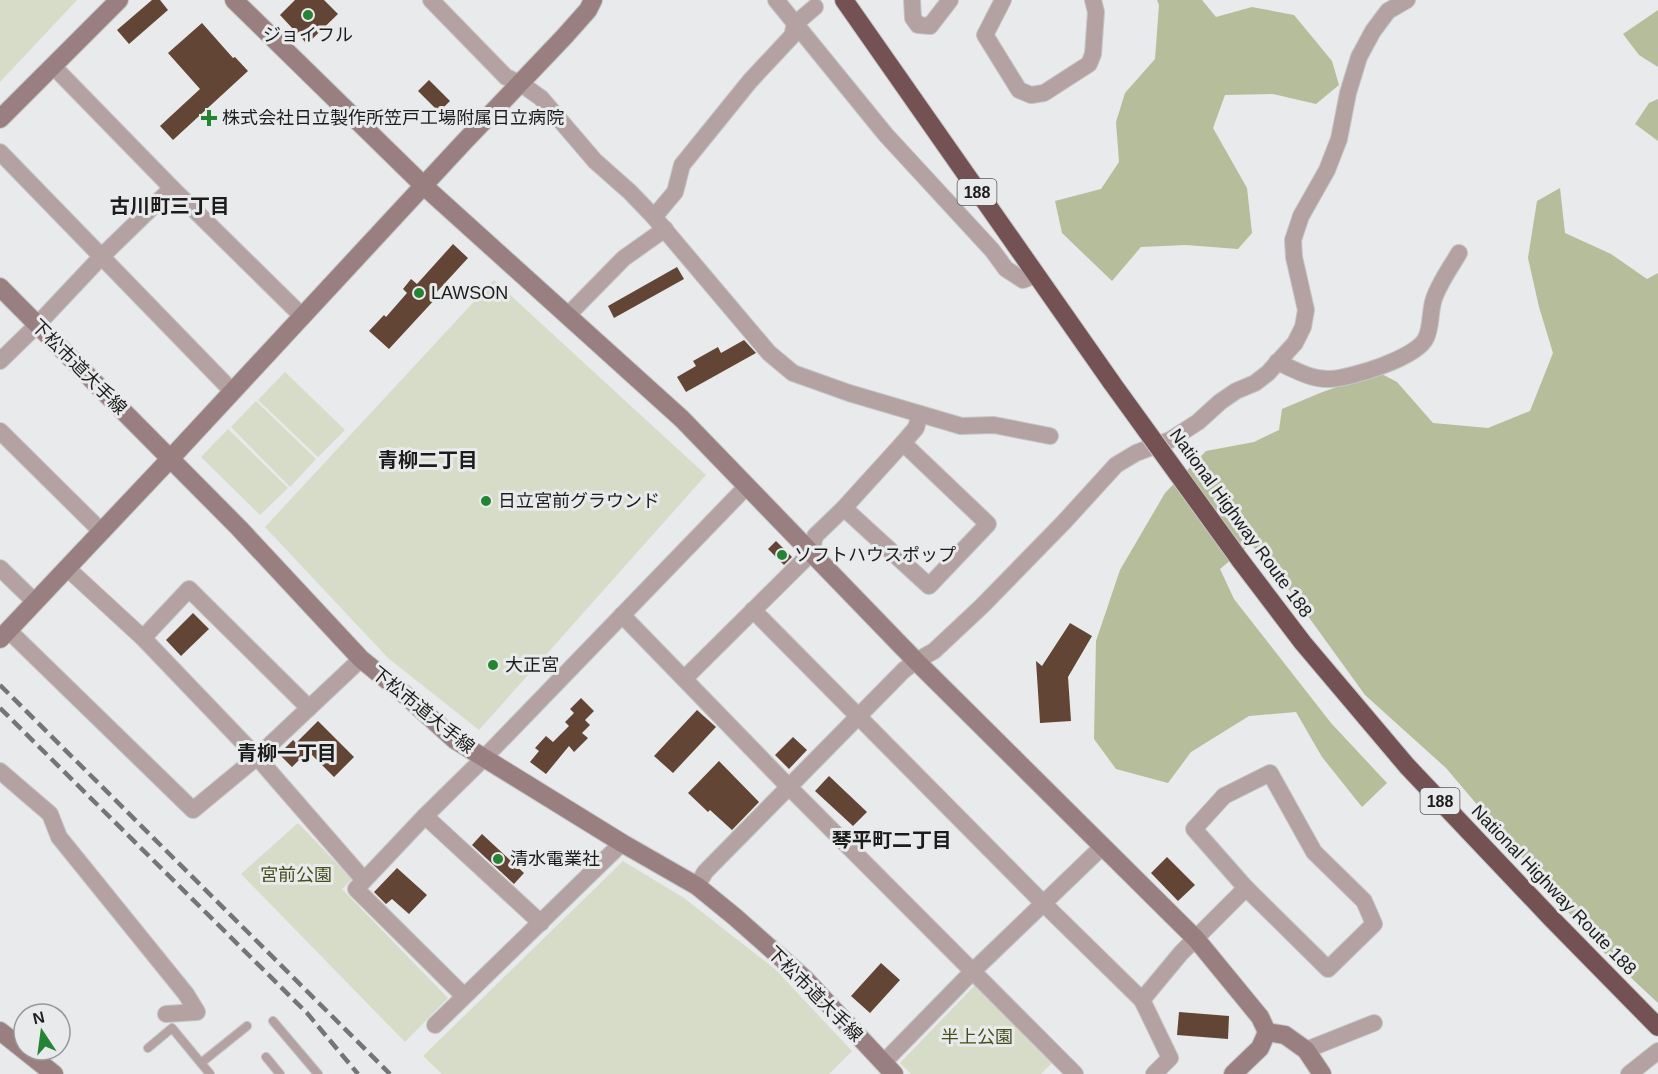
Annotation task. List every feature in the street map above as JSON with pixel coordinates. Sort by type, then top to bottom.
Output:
[{"type":"highway","name":"National Highway Route 188","points":[[844,0],[1112,383],[1303,643],[1407,766],[1658,1027]]},
{"type":"street","points":[[0,119],[119,0]]},
{"type":"street","points":[[234,0],[424,186],[682,419],[916,661],[1196,939],[1260,1017],[1267,1032],[1260,1048],[1233,1074]]},
{"type":"street","points":[[432,0],[506,77],[520,83],[541,98],[595,161],[660,223],[769,353],[793,373],[849,393],[962,426],[994,425],[1050,436]]},
{"type":"street","points":[[362,659],[257,757],[193,810],[4,635],[564,37],[588,10],[593,0]]},
{"type":"street","points":[[776,0],[886,135],[992,250],[1006,269],[1023,280],[1035,275]]},
{"type":"street","points":[[912,0],[913,18],[918,25],[930,26],[951,0]]},
{"type":"street","points":[[1003,0],[985,35],[1019,90],[1031,95],[1044,93],[1089,64],[1093,54],[1096,12],[1093,0]]},
{"type":"street","points":[[697,886],[705,872],[788,786],[904,670],[934,651],[982,606],[1065,522],[1116,465],[1136,453],[1170,440],[1198,422],[1236,391],[1255,383],[1268,373],[1294,343],[1303,327],[1306,310],[1294,257],[1293,240],[1301,216],[1327,170],[1340,139],[1348,93],[1359,57],[1373,31],[1388,11],[1407,0]]},
{"type":"street","points":[[567,316],[660,223],[675,192],[682,165],[750,81],[792,36],[795,24],[815,7]]},
{"type":"street","points":[[53,66],[303,317]]},
{"type":"street","points":[[0,153],[233,392]]},
{"type":"street","points":[[0,361],[172,188]]},
{"type":"street","points":[[1278,362],[1310,377],[1330,379],[1394,362],[1411,353],[1421,346],[1427,337],[1433,300],[1459,253]]},
{"type":"street","name":"下松市道大手線","points":[[0,287],[239,528],[362,659],[455,740],[622,843],[697,886],[805,979],[889,1068]]},
{"type":"street","points":[[685,678],[811,553],[815,536],[844,508],[903,443],[916,428],[921,414]]},
{"type":"street","points":[[0,431],[101,531]]},
{"type":"street","points":[[844,508],[929,586],[988,524],[903,443]]},
{"type":"street","points":[[464,996],[356,889],[747,486]]},
{"type":"street","points":[[0,567],[35,602]]},
{"type":"street","points":[[67,568],[143,638],[257,757],[364,880]]},
{"type":"street","points":[[143,638],[189,588],[309,708]]},
{"type":"street","points":[[753,610],[1142,1000],[1170,1058],[1154,1074]]},
{"type":"street","points":[[622,615],[788,786],[1075,1074]]},
{"type":"street","points":[[0,771],[50,814],[59,837],[186,994],[197,1012],[166,1014]]},
{"type":"street","points":[[1270,772],[1314,852],[1364,901],[1374,924],[1328,969],[1246,888],[1194,830],[1224,796],[1270,772]]},
{"type":"street","points":[[425,816],[541,923]]},
{"type":"street","points":[[435,1025],[622,843]]},
{"type":"street","points":[[889,1068],[972,972],[1103,846]]},
{"type":"street","points":[[1142,1000],[1180,953],[1246,888]]},
{"type":"street","points":[[1306,1050],[1374,1023]]},
{"type":"street","points":[[0,1031],[53,1074]]},
{"type":"street","points":[[1267,1032],[1285,1035],[1306,1050],[1322,1074]]},
{"type":"street","points":[[1629,1074],[1658,1051]]},
{"type":"lane","points":[[273,1021],[318,1074]]},
{"type":"lane","points":[[201,1063],[247,1026]]},
{"type":"lane","points":[[148,1048],[172,1028],[210,1074]]},
{"type":"lane","points":[[266,1057],[280,1074]]},
{"type":"green space","points":[[0,0],[77,0],[0,82]]},
{"type":"green space","points":[[1157,0],[1202,0],[1216,17],[1252,7],[1294,15],[1332,61],[1339,85],[1316,104],[1273,94],[1225,95],[1213,128],[1247,188],[1252,233],[1238,249],[1186,245],[1141,247],[1112,281],[1062,233],[1055,201],[1101,189],[1119,162],[1116,122],[1125,93],[1155,59],[1159,5]]},
{"type":"green space","points":[[1658,10],[1658,67],[1639,55],[1623,34]]},
{"type":"green space","points":[[1658,99],[1658,141],[1635,124],[1649,103]]},
{"type":"green space","points":[[1560,188],[1565,233],[1611,254],[1647,279],[1658,273],[1658,1003],[1597,946],[1446,768],[1365,695],[1271,565],[1250,544],[1220,569],[1234,599],[1331,723],[1387,783],[1362,807],[1322,757],[1296,712],[1249,716],[1191,752],[1168,783],[1116,769],[1094,739],[1096,641],[1120,570],[1165,493],[1206,451],[1254,442],[1279,430],[1282,409],[1378,372],[1397,382],[1433,423],[1488,428],[1530,411],[1553,353],[1539,307],[1528,258],[1537,201]]},
{"type":"green space","name":"日立宮前グラウンド","points":[[494,280],[706,475],[479,730],[388,658],[265,527]]},
{"type":"green space","points":[[285,372],[345,430],[318,457],[258,400]]},
{"type":"green space","points":[[256,401],[316,459],[290,487],[231,427]]},
{"type":"green space","points":[[228,429],[288,488],[260,515],[201,457]]},
{"type":"green space","name":"宮前公園","points":[[298,823],[352,879],[342,889],[448,998],[405,1042],[241,874]]},
{"type":"green space","points":[[623,861],[684,898],[775,969],[852,1051],[829,1074],[442,1074],[423,1056]]},
{"type":"green space","name":"半上公園","points":[[977,983],[1054,1061],[1041,1074],[911,1074],[900,1063]]},
{"type":"building","points":[[152,0],[160,0],[168,10],[129,44],[117,30]]},
{"type":"building","points":[[295,0],[324,0],[338,14],[307,44],[280,15]]},
{"type":"building","points":[[202,23],[233,58],[235,57],[248,71],[173,140],[160,126],[200,89],[168,53]]},
{"type":"building","points":[[429,80],[450,101],[439,112],[418,91]]},
{"type":"building","points":[[453,244],[468,258],[434,295],[437,297],[389,349],[369,331],[384,315],[386,317],[407,293],[403,289],[411,279],[417,284]]},
{"type":"building","points":[[677,267],[684,279],[614,318],[608,306]]},
{"type":"building","points":[[744,340],[756,353],[686,392],[677,377],[696,366],[693,361],[718,347],[721,353]]},
{"type":"building","name":"ソフトハウスポップ","points":[[776,541],[792,557],[784,565],[768,549]]},
{"type":"building","points":[[193,613],[209,629],[181,656],[166,640]]},
{"type":"building","points":[[1070,623],[1092,636],[1068,677],[1071,721],[1040,723],[1036,661],[1042,666]]},
{"type":"building","points":[[581,698],[594,711],[585,720],[590,725],[582,733],[588,738],[574,752],[569,746],[546,774],[530,762],[539,751],[535,748],[546,736],[553,742],[569,726],[565,722],[574,713],[570,709]]},
{"type":"building","points":[[697,710],[716,727],[673,773],[654,756]]},
{"type":"building","points":[[318,721],[354,757],[334,777],[308,751],[292,767],[279,754],[293,740],[296,743]]},
{"type":"building","points":[[793,737],[807,750],[789,769],[775,755]]},
{"type":"building","points":[[719,761],[759,802],[732,830],[688,793]]},
{"type":"building","points":[[829,776],[867,812],[853,826],[815,791]]},
{"type":"building","name":"清水電業社","points":[[482,834],[524,873],[514,884],[472,845]]},
{"type":"building","points":[[1167,857],[1195,885],[1178,901],[1151,873]]},
{"type":"building","points":[[397,868],[427,895],[409,914],[392,899],[386,904],[374,892]]},
{"type":"building","points":[[881,963],[900,980],[870,1013],[851,996]]},
{"type":"building","points":[[1179,1012],[1229,1016],[1228,1039],[1177,1035]]},
{"type":"railway","points":[[0,685],[390,1074]]},
{"type":"railway","points":[[0,708],[307,1013],[358,1074]]},
{"type":"place","name":"ジョイフル","points":[[308,15]]},
{"type":"place","name":"株式会社日立製作所笠戸工場附属日立病院","points":[[209,118]]},
{"type":"place","name":"LAWSON","points":[[419,293]]},
{"type":"place","name":"日立宮前グラウンド","points":[[486,501]]},
{"type":"place","name":"ソフトハウスポップ","points":[[782,555]]},
{"type":"place","name":"大正宮","points":[[493,665]]},
{"type":"place","name":"清水電業社","points":[[498,859]]},
{"type":"district","name":"古川町三丁目","points":[[170,206]]},
{"type":"district","name":"青柳二丁目","points":[[428,460]]},
{"type":"district","name":"青柳一丁目","points":[[287,753]]},
{"type":"district","name":"琴平町二丁目","points":[[892,840]]}]
